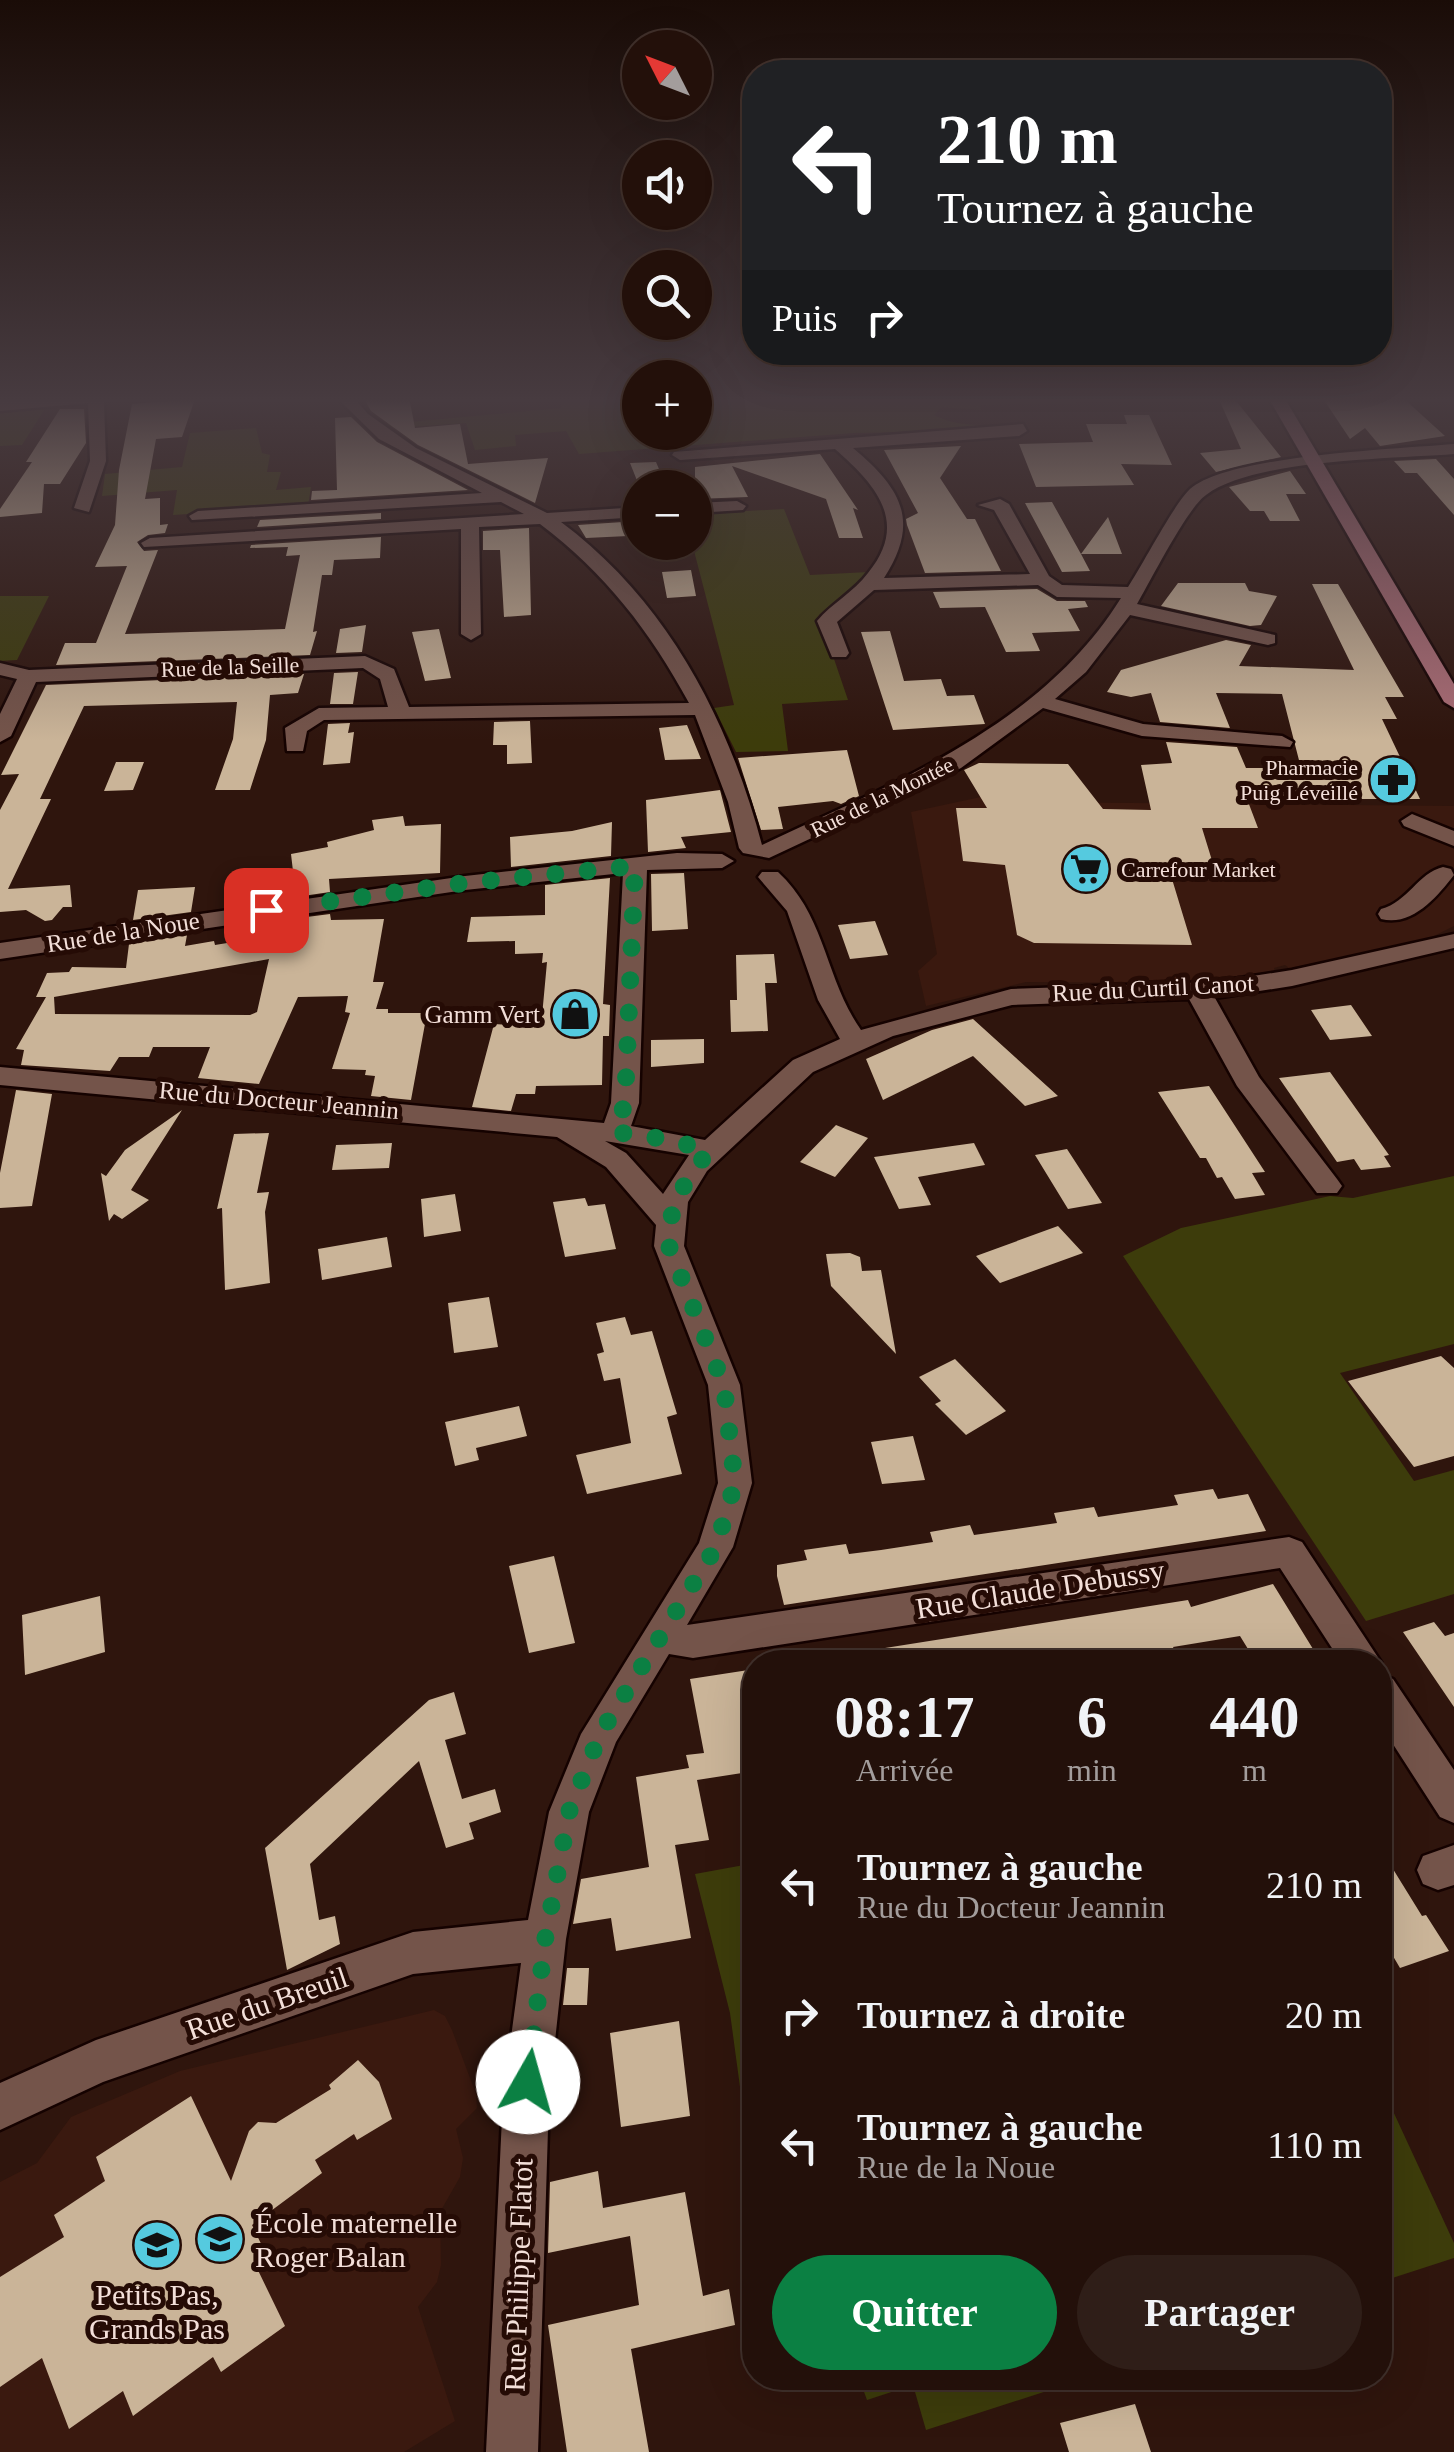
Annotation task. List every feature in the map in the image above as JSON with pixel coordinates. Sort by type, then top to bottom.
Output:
[{"type":"main road","points":[[1343,511],[1454,702]]},
{"type":"street","points":[[198,516],[267,511]]},
{"type":"street","points":[[531,511],[546,519],[627,592],[663,638],[722,754],[749,866],[788,890],[800,912],[832,1002],[854,1040],[803,1066],[708,1151],[673,1202],[671,1223]]},
{"type":"street","points":[[839,653],[828,621],[886,566],[898,528],[896,511]]},
{"type":"street","points":[[1004,511],[1037,570],[1057,591],[1130,601],[1268,639]]},
{"type":"street","name":"Rue de la Montée","points":[[749,866],[953,763],[1040,701],[1079,668],[1130,601],[1185,511]]},
{"type":"street","points":[[150,542],[622,513]]},
{"type":"street","points":[[470,524],[471,634]]},
{"type":"street","points":[[886,566],[1037,570]]},
{"type":"street","points":[[870,584],[1037,570]]},
{"type":"street","name":"Rue de la Seille","points":[[0,669],[30,676],[365,662],[382,666],[390,675],[398,710]]},
{"type":"street","points":[[0,736],[30,676]]},
{"type":"street","points":[[1040,701],[1142,730],[1282,742]]},
{"type":"street","points":[[295,746],[296,728],[320,714],[700,709]]},
{"type":"street","points":[[1412,821],[1454,839]]},
{"type":"street","name":"Rue de la Noue","points":[[0,952],[339,899],[677,860],[749,866]]},
{"type":"street","points":[[615,1132],[625,1103],[635,866]]},
{"type":"street","points":[[1390,914],[1406,910],[1443,874]]},
{"type":"street","name":"Rue du Curtil Canot","points":[[854,1040],[1011,997],[1198,990],[1292,978],[1454,941]]},
{"type":"street","points":[[1198,990],[1247,1080],[1327,1186]]},
{"type":"street","name":"Rue du Docteur Jeannin","points":[[0,1076],[615,1132],[672,1140],[708,1151]]},
{"type":"street","name":"Rue du Docteur Jeannin","points":[[558,1129],[616,1160],[671,1223]]},
{"type":"street","name":"Rue Philippe Flatot","points":[[512,2452],[526,2097],[545,1940],[569,1812],[600,1734],[716,1547],[735,1483],[724,1386],[669,1246],[671,1223]]},
{"type":"street","name":"Rue Claude Debussy","points":[[660,1636],[693,1642],[1289,1552],[1354,1650]]},
{"type":"street","points":[[1392,1708],[1454,1804]]},
{"type":"street","name":"Rue du Breuil","points":[[0,2107],[96,2062],[413,1954],[545,1940]]},
{"type":"shaded area","points":[[174,511],[227,511],[173,515]]},
{"type":"shaded area","points":[[785,511],[810,575],[869,572],[819,615],[848,700],[782,704],[788,751],[736,752],[714,708],[734,705],[696,560],[712,560],[712,513]]},
{"type":"shaded area","points":[[0,596],[49,596],[17,660],[0,661]]},
{"type":"shaded area","points":[[1023,788],[1022,802],[1454,806],[1454,926],[1424,941],[1289,968],[1285,965],[1274,968],[1275,972],[1253,976],[1181,983],[1026,982],[926,1006],[918,971],[937,954],[911,812]]},
{"type":"shaded area","points":[[1454,1176],[1454,1344],[1340,1373],[1414,1481],[1454,1470],[1454,1594],[1366,1621],[1123,1256],[1181,1228],[1330,1196],[1353,1198]]},
{"type":"shaded area","points":[[742,1865],[742,2102],[730,2013],[695,1874]]},
{"type":"shaded area","name":"École maternelle Roger Balan","points":[[434,2010],[445,2016],[452,2030],[476,2094],[477,2108],[456,2129],[463,2158],[460,2177],[440,2212],[441,2265],[437,2282],[418,2307],[455,2421],[404,2452],[0,2452],[0,2182],[37,2163],[71,2117],[180,2071]]},
{"type":"shaded area","points":[[1392,2109],[1454,2243],[1454,2258],[1392,2278]]},
{"type":"shaded area","points":[[863,2390],[898,2390],[867,2400]]},
{"type":"shaded area","points":[[914,2390],[1050,2390],[926,2430]]},
{"type":"building","points":[[0,511],[42,511],[42,513],[0,517]]},
{"type":"building","points":[[116,511],[160,511],[160,525],[168,524],[165,533],[148,535],[137,542],[144,551],[158,550],[125,634],[285,629],[300,555],[286,556],[288,547],[250,548],[251,545],[381,537],[380,558],[334,560],[332,575],[322,575],[313,632],[317,631],[310,655],[56,665],[65,643],[96,643],[127,566],[95,567],[115,525]]},
{"type":"building","points":[[830,511],[854,511],[863,538],[839,538]]},
{"type":"building","points":[[962,511],[967,519],[975,519],[1001,571],[925,573],[906,519],[918,513]]},
{"type":"building","points":[[1030,511],[1057,511],[1090,571],[1062,572]]},
{"type":"building","points":[[1264,511],[1295,511],[1300,521],[1270,521]]},
{"type":"building","points":[[381,513],[381,519],[257,527],[260,520]]},
{"type":"building","points":[[1108,517],[1122,554],[1081,554]]},
{"type":"building","points":[[622,522],[622,536],[586,538],[578,525]]},
{"type":"building","points":[[529,528],[531,615],[504,617],[500,550],[483,550],[483,531]]},
{"type":"building","points":[[691,570],[696,596],[667,598],[662,572]]},
{"type":"building","points":[[1178,583],[1245,583],[1249,591],[1277,596],[1261,625],[1250,626],[1161,606]]},
{"type":"building","points":[[1312,584],[1338,584],[1404,697],[1385,697],[1397,719],[1382,719],[1420,799],[1247,799],[1258,828],[1202,828],[1218,880],[1172,879],[1192,945],[1034,943],[1017,935],[1005,865],[963,861],[956,808],[987,808],[964,770],[979,763],[1068,764],[1103,809],[1151,810],[1141,765],[1172,763],[1166,742],[1237,747],[1246,768],[1301,768],[1282,694],[1216,693],[1230,728],[1160,722],[1151,693],[1131,697],[1107,692],[1121,670],[1226,640],[1251,645],[1239,666],[1354,670]]},
{"type":"building","points":[[1037,589],[1057,601],[1085,601],[1088,607],[1068,609],[1080,631],[1032,633],[1040,651],[1006,652],[985,607],[940,608],[933,592]]},
{"type":"building","points":[[366,625],[362,652],[336,653],[340,629]]},
{"type":"building","points":[[439,629],[451,678],[425,681],[412,632]]},
{"type":"building","points":[[890,631],[904,681],[941,679],[947,696],[974,695],[985,724],[893,730],[861,632]]},
{"type":"building","points":[[358,672],[353,704],[330,704],[334,673]]},
{"type":"building","points":[[304,674],[298,693],[270,695],[266,740],[250,790],[215,790],[233,739],[237,702],[84,706],[40,799],[51,799],[8,889],[70,885],[72,907],[63,907],[52,920],[45,921],[26,910],[0,912],[0,810],[19,774],[1,775],[46,685]]},
{"type":"building","points":[[530,721],[532,763],[507,764],[507,745],[493,745],[494,722]]},
{"type":"building","points":[[350,723],[348,733],[354,732],[350,763],[323,765],[328,724]]},
{"type":"building","points":[[687,725],[701,759],[665,760],[659,728]]},
{"type":"building","points":[[847,750],[859,796],[841,804],[833,801],[778,807],[783,829],[761,830],[738,758]]},
{"type":"building","points":[[116,762],[144,762],[133,790],[104,791]]},
{"type":"building","points":[[720,790],[731,832],[681,837],[686,848],[648,852],[646,800]]},
{"type":"building","points":[[403,816],[405,826],[441,824],[440,873],[329,879],[330,892],[296,897],[291,854],[328,847],[327,842],[374,830],[372,820]]},
{"type":"building","points":[[612,822],[611,856],[511,867],[510,837],[572,831]]},
{"type":"building","points":[[684,873],[688,929],[652,931],[651,874]]},
{"type":"building","points":[[610,878],[603,1004],[610,1005],[609,1036],[603,1036],[602,1085],[536,1086],[535,1094],[516,1094],[511,1111],[472,1107],[494,1024],[541,1027],[547,962],[542,963],[543,953],[515,954],[515,941],[467,942],[471,917],[545,915],[545,885]]},
{"type":"building","points":[[195,887],[191,912],[133,920],[138,890]]},
{"type":"building","points":[[330,914],[331,920],[384,919],[373,982],[384,982],[376,1009],[388,1009],[388,1013],[427,1013],[411,1100],[371,1096],[375,1076],[365,1075],[366,1070],[332,1069],[350,1013],[345,1012],[348,996],[298,997],[259,1084],[198,1078],[210,1047],[153,1047],[149,1057],[119,1057],[110,1071],[21,1065],[24,1050],[16,1049],[46,997],[36,997],[47,973],[69,972],[72,967],[126,968],[129,944],[187,935],[185,946],[214,941],[215,945],[301,931],[299,918]],"holes":[[[269,959],[257,1012],[55,1014],[54,997]]]},
{"type":"building","points":[[875,921],[888,955],[850,959],[838,925]]},
{"type":"building","points":[[774,954],[777,983],[765,983],[768,1031],[731,1032],[730,1000],[737,1000],[736,955]]},
{"type":"building","points":[[1351,1005],[1372,1036],[1330,1040],[1311,1010]]},
{"type":"building","points":[[973,1019],[1058,1096],[1025,1106],[973,1056],[883,1100],[866,1059],[932,1030]]},
{"type":"building","points":[[704,1039],[704,1063],[651,1067],[651,1040]]},
{"type":"building","points":[[1330,1072],[1389,1155],[1384,1156],[1391,1167],[1361,1170],[1354,1159],[1337,1162],[1279,1078]]},
{"type":"building","points":[[1209,1086],[1265,1172],[1252,1173],[1265,1195],[1235,1199],[1206,1158],[1200,1158],[1158,1092]]},
{"type":"building","points":[[16,1090],[52,1094],[32,1206],[0,1208],[0,1173]]},
{"type":"building","points":[[182,1110],[131,1190],[149,1200],[122,1219],[114,1214],[109,1221],[101,1173],[106,1176],[125,1150]]},
{"type":"building","points":[[836,1125],[868,1138],[835,1177],[800,1162]]},
{"type":"building","points":[[269,1133],[257,1193],[269,1192],[265,1212],[270,1283],[225,1290],[222,1208],[217,1209],[234,1134]]},
{"type":"building","points":[[392,1143],[389,1168],[332,1170],[336,1145]]},
{"type":"building","points":[[974,1143],[985,1165],[918,1177],[931,1205],[899,1209],[874,1157]]},
{"type":"building","points":[[1067,1149],[1102,1203],[1068,1209],[1035,1155]]},
{"type":"building","points":[[455,1194],[461,1231],[424,1237],[421,1199]]},
{"type":"building","points":[[585,1198],[588,1206],[605,1204],[616,1249],[565,1257],[553,1202]]},
{"type":"building","points":[[1058,1226],[1083,1253],[1000,1283],[976,1256]]},
{"type":"building","points":[[387,1237],[392,1267],[322,1280],[318,1249]]},
{"type":"building","points":[[850,1253],[860,1257],[862,1271],[881,1270],[896,1354],[831,1286],[826,1254]]},
{"type":"building","points":[[489,1297],[498,1347],[454,1353],[448,1303]]},
{"type":"building","points":[[625,1317],[631,1335],[652,1331],[677,1414],[667,1417],[682,1474],[587,1494],[576,1455],[631,1443],[620,1378],[604,1381],[597,1354],[604,1352],[596,1323]]},
{"type":"building","points":[[1441,1356],[1454,1368],[1454,1456],[1414,1467],[1348,1381]]},
{"type":"building","points":[[955,1359],[1006,1411],[966,1435],[935,1404],[941,1401],[919,1377]]},
{"type":"building","points":[[519,1406],[527,1436],[476,1448],[479,1460],[455,1466],[445,1422]]},
{"type":"building","points":[[913,1436],[925,1480],[882,1484],[871,1442]]},
{"type":"building","points":[[1213,1489],[1218,1499],[1248,1494],[1266,1531],[784,1605],[777,1576],[777,1565],[807,1560],[804,1550],[846,1544],[849,1554],[881,1550],[933,1542],[930,1532],[970,1525],[974,1535],[1057,1523],[1054,1513],[1094,1507],[1098,1517],[1178,1505],[1174,1495]]},
{"type":"building","points":[[554,1556],[575,1643],[529,1653],[509,1566]]},
{"type":"building","points":[[1273,1584],[1314,1650],[1249,1650],[1240,1636],[1173,1647],[1174,1650],[885,1650],[1188,1600],[1191,1607]]},
{"type":"building","points":[[100,1596],[105,1652],[25,1675],[22,1615]]},
{"type":"building","points":[[1434,1622],[1445,1636],[1454,1633],[1454,1707],[1403,1632]]},
{"type":"building","points":[[742,1671],[742,1773],[697,1780],[709,1840],[675,1845],[691,1938],[616,1951],[611,1918],[573,1924],[581,1879],[649,1867],[636,1777],[689,1768],[686,1755],[704,1753],[690,1679]]},
{"type":"building","points":[[454,1692],[466,1734],[445,1740],[462,1799],[495,1789],[501,1812],[469,1823],[474,1839],[446,1848],[419,1761],[310,1864],[319,1920],[335,1916],[340,1944],[287,1970],[265,1848],[429,1700]]},
{"type":"building","points":[[1392,1867],[1449,1951],[1400,1968],[1392,1954]]},
{"type":"building","points":[[567,1968],[589,1968],[587,2005],[563,2005]]},
{"type":"building","points":[[679,2021],[690,2116],[621,2127],[610,2033]]},
{"type":"building","name":"Petits Pas, Grands Pas","points":[[358,2060],[379,2082],[392,2119],[357,2140],[354,2134],[315,2160],[322,2173],[252,2225],[266,2254],[254,2262],[285,2326],[221,2372],[213,2357],[133,2416],[123,2391],[69,2429],[42,2358],[0,2387],[0,2277],[64,2237],[54,2215],[105,2181],[96,2157],[191,2096],[231,2181],[249,2131],[258,2122],[276,2123],[331,2089],[329,2085]]},
{"type":"building","points":[[598,2171],[603,2208],[685,2192],[703,2296],[729,2289],[735,2325],[631,2349],[649,2452],[567,2452],[548,2325],[639,2305],[630,2236],[548,2253],[550,2182]]},
{"type":"building","points":[[1135,2404],[1151,2452],[1069,2452],[1060,2423]]},
{"type":"place","name":"Pharmacie Puig Léveillé","points":[[1393,780]]},
{"type":"place","name":"Carrefour Market","points":[[1086,869]]},
{"type":"place","name":"Gamm Vert","points":[[575,1014]]},
{"type":"place","name":"École maternelle Roger Balan","points":[[220,2239]]},
{"type":"place","name":"Petits Pas, Grands Pas","points":[[157,2245]]},
{"type":"route","points":[[266,910],[465,883],[635,866],[625,1103],[615,1132],[672,1140],[708,1151],[673,1202],[669,1246],[724,1386],[735,1483],[716,1547],[600,1734],[569,1812],[545,1940],[528,2082]]}]
